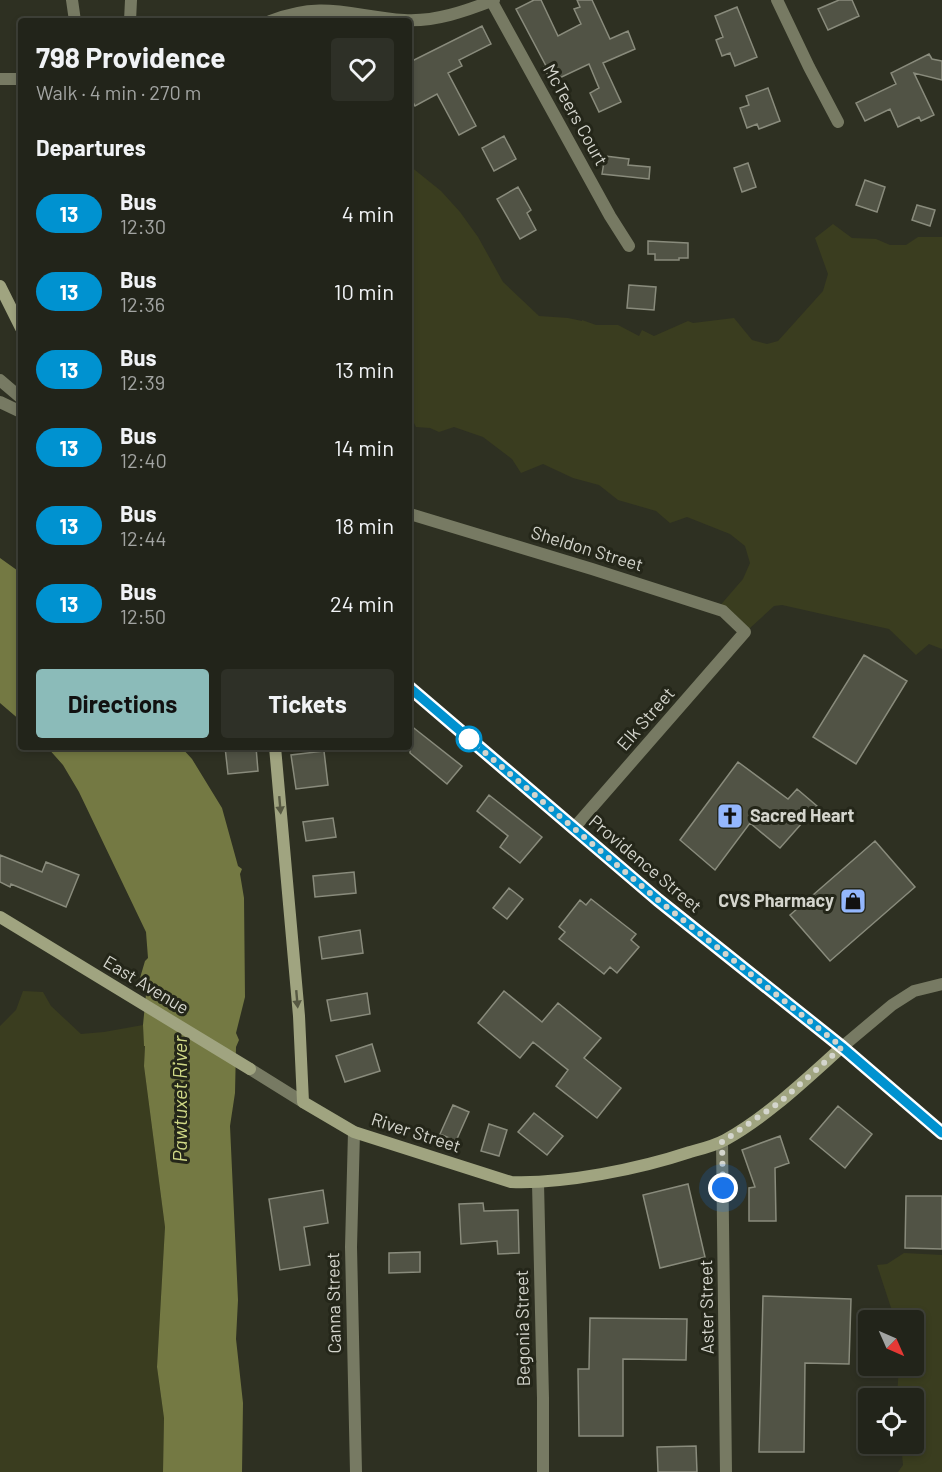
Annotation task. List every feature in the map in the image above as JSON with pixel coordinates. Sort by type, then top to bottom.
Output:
[{"type":"main road","points":[[0,286],[18,322]]},
{"type":"main road","name":"Providence Street","points":[[412,690],[658,900],[842,1047],[942,1133]]},
{"type":"main road","points":[[274,750],[299,1016],[303,1102]]},
{"type":"main road","name":"East Avenue","points":[[0,918],[250,1069]]},
{"type":"main road","name":"River Street","points":[[303,1102],[354,1132],[502,1180],[538,1183],[666,1160],[722,1142],[780,1102],[842,1047]]},
{"type":"street","points":[[72,0],[75,18]]},
{"type":"street","points":[[130,18],[131,0]]},
{"type":"street","points":[[412,20],[444,17],[492,0]]},
{"type":"street","name":"McTeers Court","points":[[492,0],[610,216],[629,246]]},
{"type":"street","points":[[777,0],[838,122]]},
{"type":"street","points":[[277,18],[319,3],[381,18]]},
{"type":"street","points":[[0,79],[18,79]]},
{"type":"street","points":[[0,380],[18,396]]},
{"type":"street","points":[[0,402],[18,411]]},
{"type":"street","name":"Sheldon Street","points":[[412,515],[723,611],[745,632]]},
{"type":"street","name":"Elk Street","points":[[574,828],[745,632]]},
{"type":"street","points":[[842,1047],[892,1005],[914,991],[942,984]]},
{"type":"street","name":"East Avenue","points":[[250,1069],[303,1102]]},
{"type":"street","name":"Canna Street","points":[[354,1132],[351,1247],[356,1472]]},
{"type":"street","name":"Aster Street","points":[[722,1142],[726,1472]]},
{"type":"street","name":"Begonia Street","points":[[538,1183],[543,1472]]},
{"type":"shaded area","points":[[412,168],[441,191],[460,212],[478,237],[503,282],[539,316],[582,320],[596,325],[618,325],[639,336],[642,330],[654,336],[688,321],[693,323],[734,318],[752,340],[767,344],[778,341],[823,291],[828,274],[815,238],[833,224],[852,238],[876,239],[890,245],[906,245],[918,237],[942,237],[942,649],[929,644],[916,655],[889,629],[782,605],[774,606],[749,629],[718,608],[743,579],[750,563],[745,546],[730,534],[687,517],[670,523],[656,511],[618,500],[599,485],[573,478],[543,464],[521,473],[512,459],[483,437],[454,427],[439,432],[430,428],[416,427],[412,419]]},
{"type":"shaded area","points":[[23,991],[43,992],[51,1006],[81,1034],[143,1025],[144,1066],[165,1227],[157,1367],[164,1418],[163,1472],[0,1472],[0,1026],[16,1010]]},
{"type":"shaded area","points":[[904,1253],[942,1255],[942,1472],[898,1472],[903,1465],[902,1454],[924,1454],[924,1388],[898,1388],[898,1376],[924,1376],[924,1310],[892,1310],[877,1265],[887,1264]]},
{"type":"water","points":[[0,558],[18,571],[18,718],[0,703]]},
{"type":"water","name":"Pawtuxet River","points":[[50,750],[184,750],[192,759],[222,808],[238,866],[242,869],[240,874],[244,898],[245,997],[236,1033],[239,1040],[236,1047],[235,1093],[230,1126],[238,1300],[236,1339],[243,1403],[242,1472],[163,1472],[164,1418],[157,1367],[165,1227],[144,1066],[143,1025],[146,994],[140,978],[148,958],[146,932],[79,792],[63,765]]},
{"type":"building","points":[[534,0],[541,0],[558,36],[581,24],[574,9],[580,7],[577,0],[592,0],[610,39],[628,31],[635,49],[603,63],[621,102],[599,112],[590,93],[599,88],[589,64],[551,82],[544,67],[546,66],[516,9]]},
{"type":"building","points":[[839,0],[852,0],[859,16],[828,30],[818,9]]},
{"type":"building","points":[[737,7],[757,57],[735,66],[730,53],[722,56],[716,40],[723,37],[715,16]]},
{"type":"building","points":[[482,26],[491,44],[459,60],[462,66],[448,73],[476,126],[459,135],[437,94],[415,106],[412,100],[412,61]]},
{"type":"building","points":[[929,54],[932,59],[942,61],[942,80],[914,73],[934,115],[921,121],[919,117],[898,127],[890,109],[865,121],[856,103],[896,84],[891,73]]},
{"type":"building","points":[[768,88],[780,121],[759,129],[757,124],[747,128],[740,108],[749,105],[746,96]]},
{"type":"building","points":[[504,136],[516,159],[494,171],[482,148]]},
{"type":"building","points":[[605,156],[629,159],[628,165],[650,167],[649,179],[602,174]]},
{"type":"building","points":[[748,163],[756,187],[742,192],[734,168]]},
{"type":"building","points":[[865,180],[885,187],[877,212],[856,205]]},
{"type":"building","points":[[518,187],[531,210],[527,213],[536,230],[520,239],[497,199]]},
{"type":"building","points":[[917,205],[935,210],[930,226],[912,220]]},
{"type":"building","points":[[648,241],[688,243],[688,258],[655,260],[655,254],[648,254]]},
{"type":"building","points":[[629,285],[656,287],[654,310],[627,308]]},
{"type":"building","points":[[864,655],[907,681],[856,764],[813,737]]},
{"type":"building","points":[[412,727],[462,766],[447,784],[410,753]]},
{"type":"building","points":[[225,750],[256,750],[258,771],[228,774]]},
{"type":"building","points":[[324,751],[328,785],[296,789],[291,755]]},
{"type":"building","points":[[738,762],[788,799],[797,789],[817,806],[780,848],[750,823],[715,870],[680,840]]},
{"type":"building","points":[[489,795],[542,837],[520,863],[500,847],[508,836],[477,811]]},
{"type":"building","points":[[333,818],[336,837],[306,841],[303,822]]},
{"type":"building","name":"CVS Pharmacy","points":[[875,841],[915,887],[830,961],[790,915]]},
{"type":"building","points":[[0,855],[42,872],[46,862],[79,875],[66,907],[11,884],[10,887],[0,882]]},
{"type":"building","points":[[354,872],[356,893],[315,897],[313,876]]},
{"type":"building","points":[[509,888],[523,899],[507,919],[493,908]]},
{"type":"building","points":[[591,899],[636,934],[631,940],[639,947],[617,973],[610,967],[604,974],[559,939],[565,932],[559,927],[580,900],[586,905]]},
{"type":"building","points":[[360,930],[363,953],[322,959],[319,937]]},
{"type":"building","points":[[504,991],[542,1022],[558,1003],[601,1038],[584,1058],[621,1088],[597,1118],[556,1086],[568,1070],[533,1042],[520,1058],[478,1023]]},
{"type":"building","points":[[367,993],[370,1014],[331,1021],[327,1000]]},
{"type":"building","points":[[372,1044],[380,1071],[345,1082],[336,1056]]},
{"type":"building","points":[[453,1105],[469,1112],[456,1141],[440,1134]]},
{"type":"building","points":[[838,1106],[872,1134],[845,1168],[810,1139]]},
{"type":"building","points":[[534,1113],[563,1136],[547,1155],[518,1132]]},
{"type":"building","points":[[489,1124],[507,1130],[499,1156],[481,1151]]},
{"type":"building","points":[[780,1136],[789,1163],[775,1168],[776,1221],[749,1221],[749,1188],[755,1187],[742,1150]]},
{"type":"building","points":[[688,1184],[705,1257],[660,1268],[643,1195]]},
{"type":"building","points":[[323,1190],[328,1223],[304,1227],[310,1265],[280,1270],[269,1199]]},
{"type":"building","points":[[906,1196],[942,1196],[942,1249],[905,1248]]},
{"type":"building","points":[[483,1203],[484,1211],[518,1210],[519,1253],[498,1254],[497,1241],[461,1244],[459,1204]]},
{"type":"building","points":[[420,1252],[420,1272],[389,1273],[389,1253]]},
{"type":"building","points":[[763,1296],[851,1299],[849,1364],[805,1363],[804,1452],[759,1452]]},
{"type":"building","points":[[590,1318],[687,1319],[686,1360],[623,1359],[623,1436],[579,1436],[578,1369],[589,1369]]},
{"type":"building","points":[[696,1446],[697,1472],[658,1472],[657,1447]]},
{"type":"bus line","name":"13","points":[[412,690],[658,900],[842,1047],[942,1133]]},
{"type":"place","name":"Sacred Heart","points":[[730,816]]},
{"type":"place","name":"CVS Pharmacy","points":[[853,901]]},
{"type":"route","points":[[469,739],[658,900],[842,1047],[780,1102],[722,1142],[723,1188]]}]
